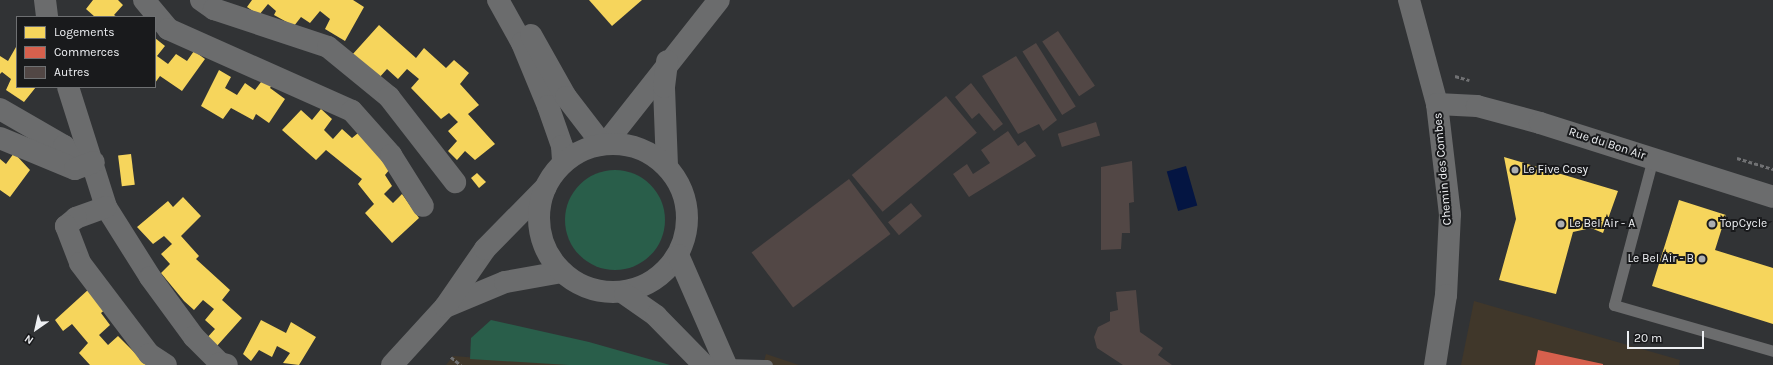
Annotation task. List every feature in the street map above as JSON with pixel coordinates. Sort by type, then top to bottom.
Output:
[{"type":"street","points":[[46,0],[47,16]]},
{"type":"street","points":[[144,0],[168,29],[352,111],[391,156],[423,206]]},
{"type":"street","points":[[201,0],[214,9],[328,47],[389,97],[455,182]]},
{"type":"street","points":[[498,0],[522,43],[548,106],[562,146],[563,162]]},
{"type":"street","points":[[508,0],[566,97],[604,144]]},
{"type":"street","points":[[604,144],[668,61],[719,0]]},
{"type":"street","name":"Chemin des Combes","points":[[1409,0],[1438,104],[1450,214],[1446,295],[1435,365]]},
{"type":"street","points":[[667,166],[664,87],[668,61]]},
{"type":"street","points":[[68,88],[85,166],[106,207],[150,277],[194,337],[227,365]]},
{"type":"street","name":"Rue du Bon Air","points":[[1438,104],[1495,110],[1653,158],[1773,197]]},
{"type":"street","points":[[0,109],[64,146],[85,166]]},
{"type":"street","points":[[0,138],[85,166]]},
{"type":"street","points":[[392,365],[445,307],[485,250],[545,188],[563,162],[581,150],[604,144],[639,148],[667,166],[677,178],[687,209],[684,240],[678,255],[651,282],[625,294]]},
{"type":"street","points":[[545,188],[539,210],[540,232],[548,254],[562,272],[595,290],[625,294],[719,364]]},
{"type":"street","points":[[106,207],[76,218],[66,226],[80,263],[148,354],[166,365]]},
{"type":"street","points":[[678,255],[719,364]]},
{"type":"street","points":[[445,307],[505,282],[562,272]]},
{"type":"lane","points":[[1653,158],[1614,305],[1773,351]]},
{"type":"lane","points":[[719,364],[767,365]]},
{"type":"path","points":[[451,357],[461,365]]},
{"type":"shaded area","points":[[1474,301],[1680,360],[1679,365],[1461,365]]},
{"type":"shaded area","points":[[766,354],[799,365],[763,365]]},
{"type":"shaded area","points":[[453,356],[573,365],[446,365]]},
{"type":"green space","points":[[615,170],[634,174],[650,185],[661,201],[665,220],[661,239],[650,255],[634,266],[615,270],[596,266],[580,255],[569,239],[565,220],[569,201],[580,185],[596,174]]},
{"type":"green space","points":[[491,320],[589,342],[670,365],[569,365],[470,359],[471,338]]},
{"type":"water","points":[[1186,166],[1197,205],[1178,211],[1167,172]]},
{"type":"building: Logements","points":[[93,0],[118,0],[123,5],[114,15],[116,16],[94,16],[86,9]]},
{"type":"building: Logements","points":[[252,0],[353,0],[364,7],[345,41],[325,29],[330,19],[320,11],[310,23],[301,17],[294,26],[274,15],[276,11],[268,4],[259,15],[247,7]]},
{"type":"building: Logements","points":[[589,0],[642,0],[612,26]]},
{"type":"building: Logements","points":[[379,25],[416,58],[424,48],[446,68],[454,60],[469,73],[460,84],[479,105],[468,114],[495,144],[475,160],[465,151],[457,160],[448,151],[457,141],[448,131],[458,122],[449,113],[441,119],[411,88],[419,79],[407,69],[398,79],[387,69],[378,79],[352,55]]},
{"type":"building: Logements","points":[[156,39],[165,46],[157,56],[168,64],[176,54],[187,61],[194,51],[205,59],[182,91],[160,76],[156,82]]},
{"type":"building: Logements","points":[[16,47],[16,88],[35,88],[24,102],[6,90],[11,79],[2,72],[0,74],[0,56],[8,61]]},
{"type":"building: Logements","points":[[219,70],[231,77],[225,88],[237,95],[245,83],[255,90],[264,78],[273,83],[270,88],[285,99],[269,123],[256,114],[253,120],[231,108],[223,119],[201,106]]},
{"type":"building: Logements","points":[[321,109],[332,119],[324,130],[333,139],[342,129],[352,138],[363,129],[394,164],[385,175],[392,186],[384,194],[393,203],[402,194],[419,218],[392,243],[365,213],[374,204],[358,184],[362,179],[326,150],[316,160],[282,130],[301,110],[312,120]]},
{"type":"building: Logements","points":[[14,153],[30,170],[10,197],[0,190],[0,159],[6,164]]},
{"type":"building: Logements","points":[[131,154],[135,185],[122,186],[118,156]]},
{"type":"building: Logements","name":"Le Bel Air - A","points":[[1504,157],[1618,191],[1603,233],[1591,228],[1573,232],[1556,294],[1499,280],[1516,219]]},
{"type":"building: Logements","points":[[477,173],[486,182],[479,188],[471,178]]},
{"type":"building: Logements","points":[[183,197],[201,216],[181,236],[199,256],[196,259],[230,290],[222,300],[242,318],[216,347],[206,339],[215,329],[205,320],[214,309],[203,300],[194,310],[184,301],[161,273],[170,264],[161,254],[172,244],[164,236],[153,244],[137,227],[168,201],[173,207]]},
{"type":"building: Logements","name":"Le Bel Air - B","points":[[1679,200],[1726,215],[1715,250],[1773,268],[1773,324],[1652,286]]},
{"type":"building: Logements","points":[[89,289],[111,305],[101,313],[110,325],[99,335],[108,345],[118,336],[147,365],[90,365],[79,353],[88,343],[72,324],[63,331],[55,320]]},
{"type":"building: Logements","points":[[261,320],[286,333],[291,322],[316,337],[299,365],[283,363],[290,353],[277,346],[272,357],[259,350],[251,361],[243,354]]},
{"type":"building: Commerces","points":[[1538,350],[1603,364],[1603,365],[1535,365]]},
{"type":"building: Autres","points":[[1058,31],[1095,86],[1079,96],[1042,42]]},
{"type":"building: Autres","points":[[1036,43],[1076,107],[1062,115],[1022,51]]},
{"type":"building: Autres","points":[[1016,56],[1057,120],[1043,131],[1039,124],[1018,134],[982,76]]},
{"type":"building: Autres","points":[[971,83],[1003,124],[994,131],[979,113],[972,119],[955,97]]},
{"type":"building: Autres","points":[[946,96],[977,133],[883,212],[852,175]]},
{"type":"building: Autres","points":[[1096,122],[1100,135],[1062,147],[1058,134]]},
{"type":"building: Autres","points":[[1008,131],[1018,146],[1025,141],[1036,156],[969,197],[953,174],[967,164],[973,174],[990,163],[981,150]]},
{"type":"building: Autres","points":[[1132,161],[1134,202],[1129,203],[1130,233],[1122,233],[1121,249],[1101,250],[1101,167]]},
{"type":"building: Autres","points":[[849,179],[891,234],[793,308],[752,252]]},
{"type":"building: Autres","points":[[911,203],[922,216],[899,235],[888,222]]},
{"type":"building: Autres","points":[[1136,290],[1140,332],[1163,348],[1158,355],[1172,365],[1123,365],[1097,348],[1094,337],[1098,327],[1110,321],[1110,312],[1118,310],[1116,292]]},
{"type":"place","name":"Le Five Cosy","points":[[1515,170]]},
{"type":"place","name":"Le Bel Air - A","points":[[1561,224]]},
{"type":"place","name":"TopCycle","points":[[1712,224]]},
{"type":"place","name":"Le Bel Air - B","points":[[1702,259]]}]
